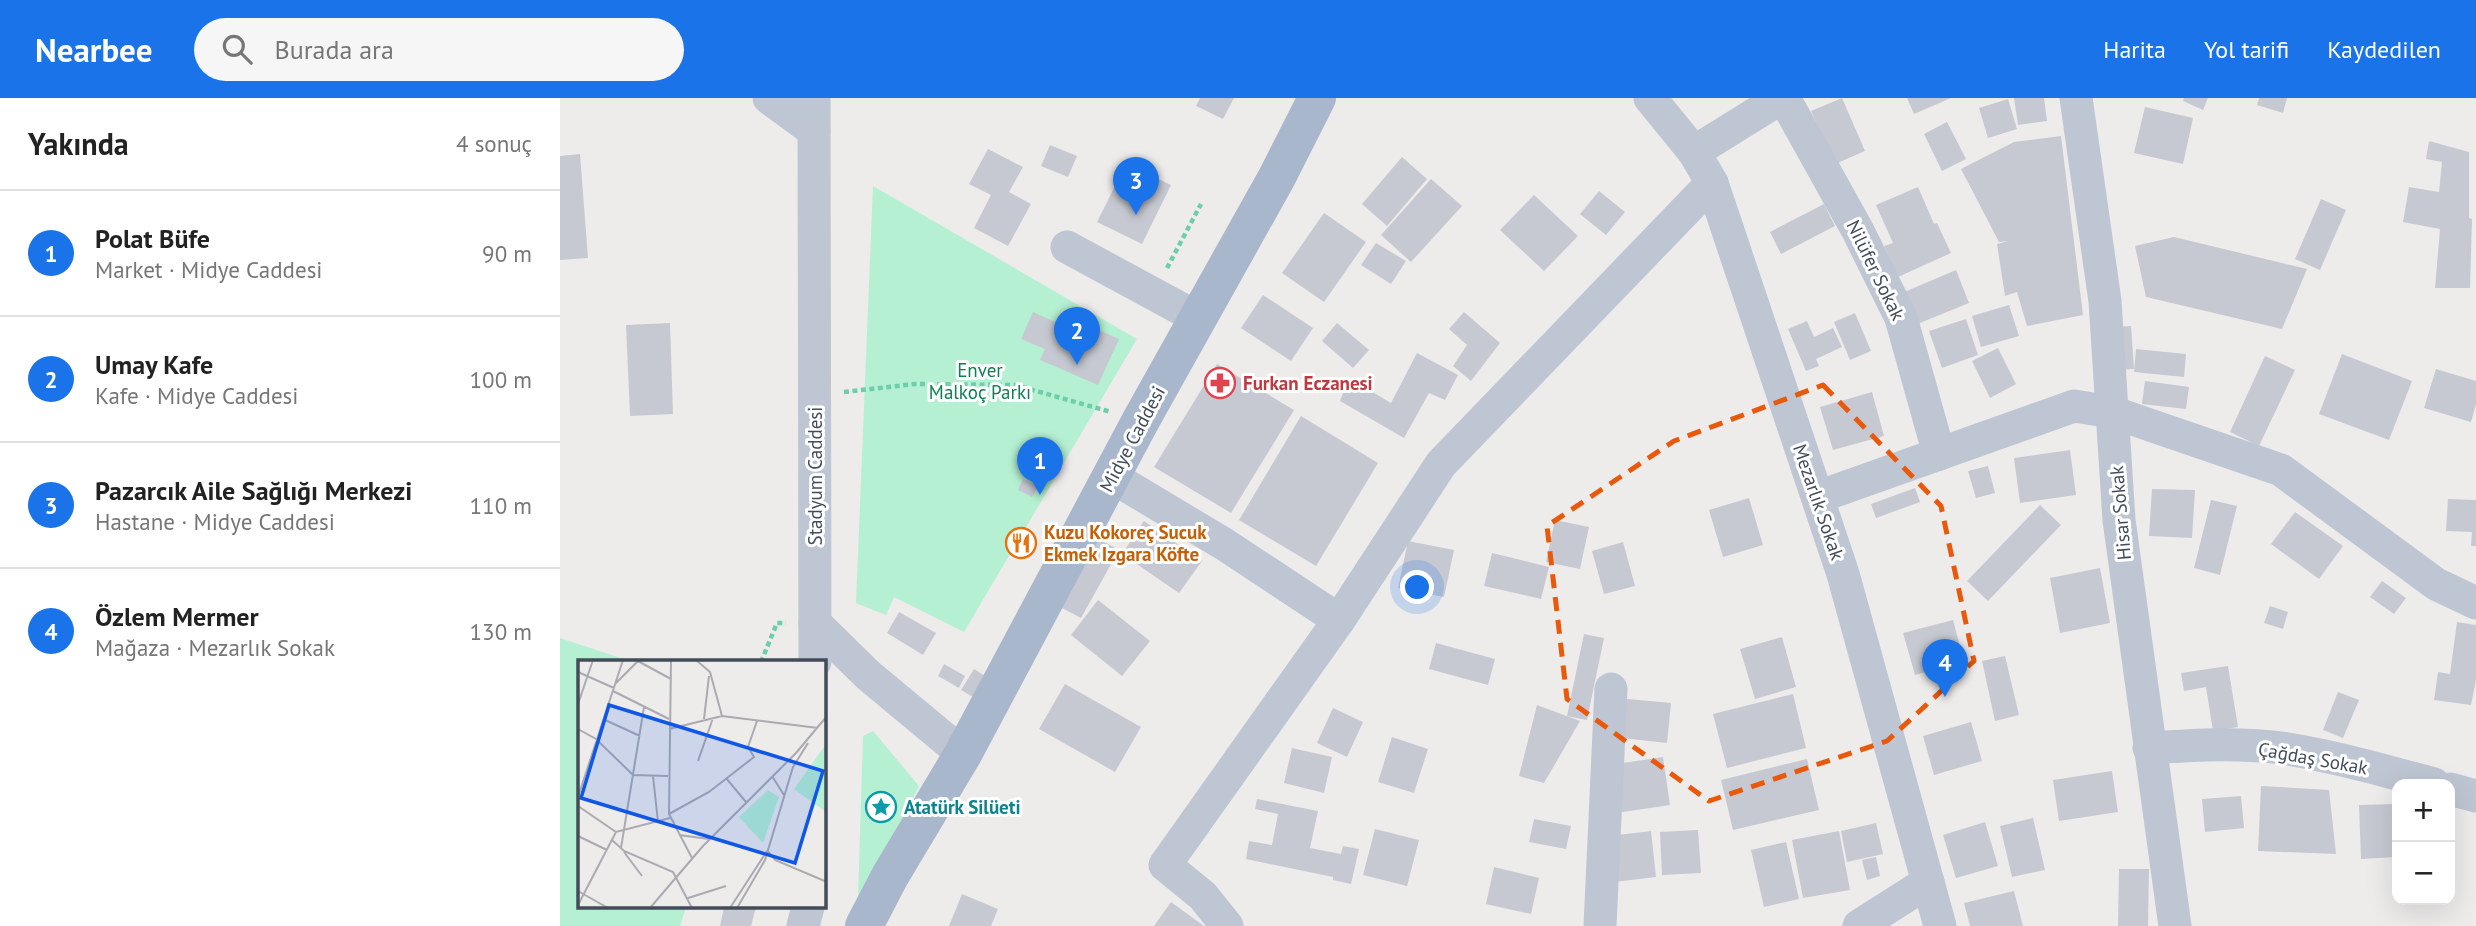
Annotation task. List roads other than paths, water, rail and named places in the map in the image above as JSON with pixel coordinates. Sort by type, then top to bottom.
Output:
[{"type":"main road","name":"Midye Caddesi","points":[[864,926],[890,876],[963,754],[1277,177],[1317,98]]},
{"type":"street","points":[[769,98],[814,131],[838,98]]},
{"type":"street","name":"Stadyum Caddesi","points":[[814,98],[815,660]]},
{"type":"street","name":"Mezarlık Sokak","points":[[1650,98],[1694,152],[1712,183],[1843,574],[1940,926]]},
{"type":"street","points":[[1694,152],[1783,98]]},
{"type":"street","name":"Nilüfer Sokak","points":[[1783,98],[1858,231],[1901,318],[1938,454]]},
{"type":"street","name":"Hisar Sokak","points":[[2076,98],[2105,301],[2119,520],[2175,926]]},
{"type":"street","points":[[1227,926],[1203,896],[1165,865],[1339,620],[1441,464],[1712,183]]},
{"type":"street","points":[[1067,247],[1198,318]]},
{"type":"street","points":[[1818,497],[2074,406],[2112,412],[2281,470],[2437,584],[2476,603]]},
{"type":"street","points":[[1112,477],[1224,544],[1339,620]]},
{"type":"street","points":[[815,623],[868,675],[963,754]]},
{"type":"street","points":[[1600,926],[1611,689]]},
{"type":"street","name":"Çağdaş Sokak","points":[[2149,748],[2212,744],[2287,749],[2415,779]]},
{"type":"street","points":[[2455,790],[2476,796]]},
{"type":"street","points":[[1859,926],[1928,882]]},
{"type":"street","points":[[803,926],[807,908]]},
{"type":"place","name":"Pazarcık Aile Sağlığı Merkezi","points":[[1136,215]]},
{"type":"place","name":"Umay Kafe","points":[[1077,365]]},
{"type":"place","name":"Furkan Eczanesi","points":[[1220,383]]},
{"type":"place","name":"Polat Büfe","points":[[1040,495]]},
{"type":"place","name":"Kuzu Kokoreç Sucuk Ekmek Izgara Köfte","points":[[1021,543]]},
{"type":"place","name":"Özlem Mermer","points":[[1945,697]]},
{"type":"place","name":"Atatürk Silüeti","points":[[881,807]]},
{"type":"park label","name":"Enver Malkoç Parkı","points":[[980,381]]}]
